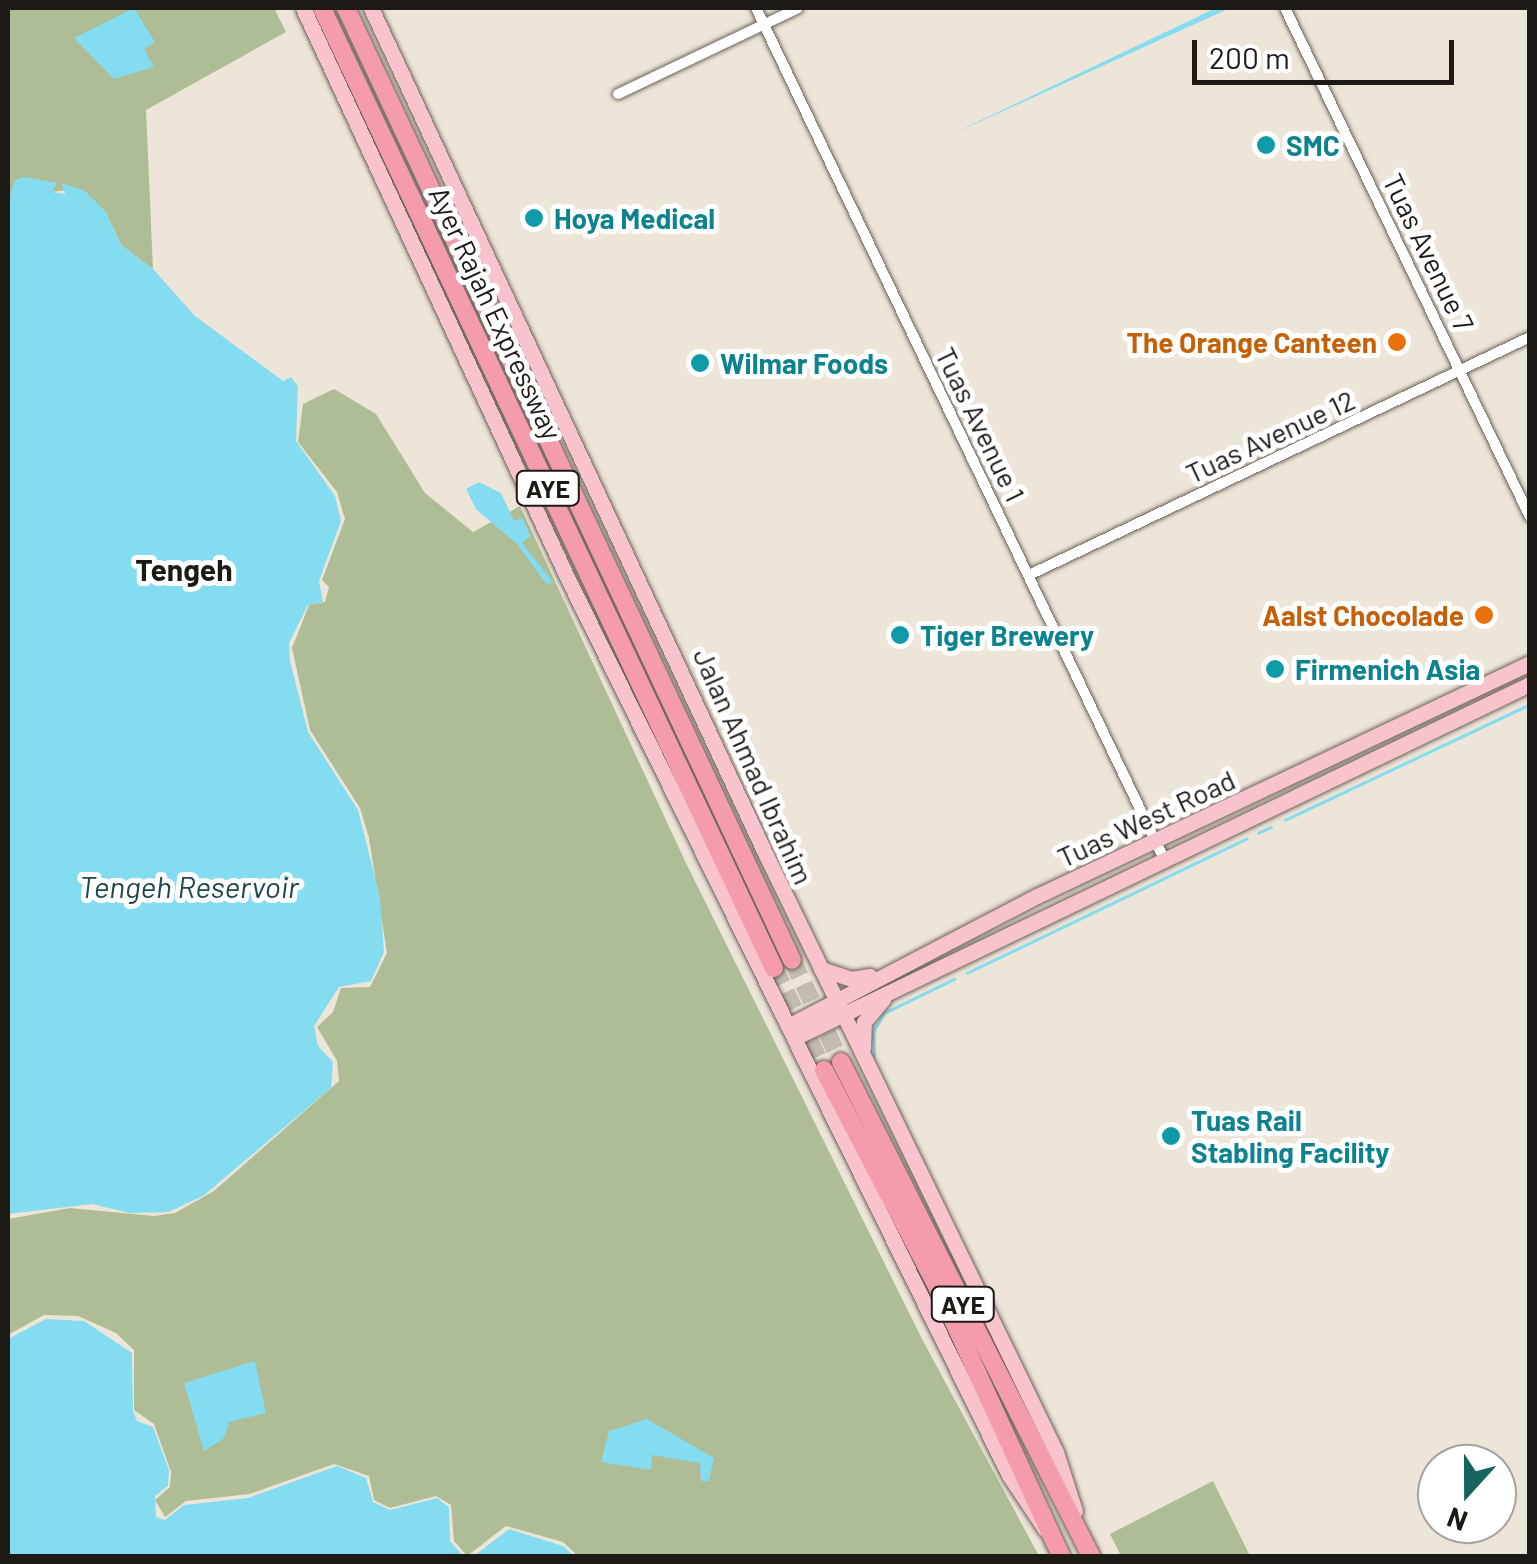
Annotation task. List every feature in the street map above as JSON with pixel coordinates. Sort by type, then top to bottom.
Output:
[{"type":"highway","name":"Ayer Rajah Expressway","points":[[322,8],[774,968]]},
{"type":"highway","name":"Ayer Rajah Expressway","points":[[346,8],[792,960]]},
{"type":"highway","name":"AYE","points":[[1061,1556],[832,1066],[1088,1551]]},
{"type":"main road","points":[[303,8],[566,577],[1009,1475],[1048,1532]]},
{"type":"main road","name":"Jalan Ahmad Ibrahim","points":[[371,8],[821,969],[1056,1452],[1088,1551]]},
{"type":"main road","name":"Tuas West Road","points":[[840,1007],[889,971],[1530,663]]},
{"type":"main road","name":"Tuas West Road","points":[[791,1032],[840,1007],[898,987],[1530,684]]},
{"type":"main road","points":[[821,969],[858,979],[889,971]]},
{"type":"main road","points":[[865,1057],[861,1037],[868,1015],[898,987]]},
{"type":"street","name":"Tuas Avenue 1","points":[[756,8],[1165,861]]},
{"type":"street","points":[[618,94],[798,8]]},
{"type":"street","name":"Tuas Avenue 7","points":[[1285,8],[1530,517]]},
{"type":"street","name":"Tuas Avenue 12","points":[[1029,575],[1530,337]]},
{"type":"green space","points":[[8,8],[274,8],[286,32],[146,110],[153,269],[122,246],[105,211],[67,190],[51,192],[56,184],[8,201]]},
{"type":"green space","points":[[334,389],[376,414],[425,493],[473,532],[520,506],[685,861],[922,1339],[1039,1556],[578,1556],[563,1542],[506,1526],[467,1556],[454,1541],[451,1505],[436,1496],[390,1508],[374,1500],[369,1476],[334,1464],[250,1494],[186,1501],[165,1517],[155,1500],[170,1487],[171,1472],[154,1424],[134,1410],[134,1350],[116,1333],[78,1316],[44,1315],[8,1335],[8,1219],[70,1208],[154,1216],[175,1213],[214,1191],[339,1081],[337,1061],[317,1027],[333,1012],[341,988],[370,987],[387,953],[369,838],[360,808],[310,730],[292,648],[309,605],[325,602],[329,587],[322,580],[345,519],[337,492],[298,442],[303,404]]},
{"type":"green space","points":[[1213,1481],[1250,1556],[1121,1556],[1110,1534]]},
{"type":"water","points":[[134,8],[155,42],[144,49],[154,67],[114,79],[74,38]]},
{"type":"water","points":[[1216,8],[1230,8],[948,136]]},
{"type":"water","name":"Tengeh Reservoir","points":[[25,177],[57,183],[52,192],[65,194],[62,183],[85,191],[105,211],[122,246],[153,269],[195,316],[283,381],[291,377],[298,386],[296,441],[335,496],[341,521],[319,581],[323,602],[308,605],[289,643],[290,661],[308,732],[358,810],[380,897],[384,952],[371,981],[339,987],[314,1026],[318,1046],[333,1062],[331,1088],[203,1196],[168,1212],[130,1213],[92,1204],[8,1214],[8,201],[15,180]]},
{"type":"water","points":[[479,482],[501,493],[514,521],[523,518],[530,536],[522,543],[553,582],[547,585],[517,544],[476,509],[466,489]]},
{"type":"water","points":[[46,1319],[84,1321],[132,1353],[133,1411],[137,1421],[153,1427],[169,1470],[168,1486],[155,1496],[156,1517],[165,1520],[184,1505],[248,1498],[337,1466],[366,1478],[373,1502],[390,1510],[437,1498],[449,1507],[450,1541],[463,1556],[8,1556],[8,1339]]},
{"type":"water","points":[[255,1361],[266,1413],[229,1422],[224,1438],[204,1451],[184,1383]]},
{"type":"water","points":[[647,1419],[714,1458],[709,1481],[701,1481],[700,1463],[652,1455],[651,1470],[601,1462],[609,1431]]},
{"type":"water","points":[[509,1529],[563,1546],[574,1556],[474,1556]]},
{"type":"waterway","points":[[1285,820],[1530,704]]},
{"type":"waterway","points":[[1258,833],[1271,827]]},
{"type":"waterway","points":[[967,973],[1246,839]]},
{"type":"waterway","points":[[874,1057],[873,1032],[884,1013],[954,979]]},
{"type":"tunnel","points":[[792,960],[841,1062]]},
{"type":"tunnel","points":[[774,968],[824,1070]]},
{"type":"place","name":"SMC","points":[[1266,145]]},
{"type":"place","name":"Hoya Medical","points":[[534,218]]},
{"type":"place","name":"The Orange Canteen","points":[[1397,342]]},
{"type":"place","name":"Wilmar Foods","points":[[700,363]]},
{"type":"place","name":"Aalst Chocolade","points":[[1484,615]]},
{"type":"place","name":"Tiger Brewery","points":[[900,635]]},
{"type":"place","name":"Firmenich Asia","points":[[1275,669]]},
{"type":"place","name":"Tuas Rail Stabling Facility","points":[[1171,1136]]},
{"type":"district","name":"Tengeh","points":[[184,569]]}]
